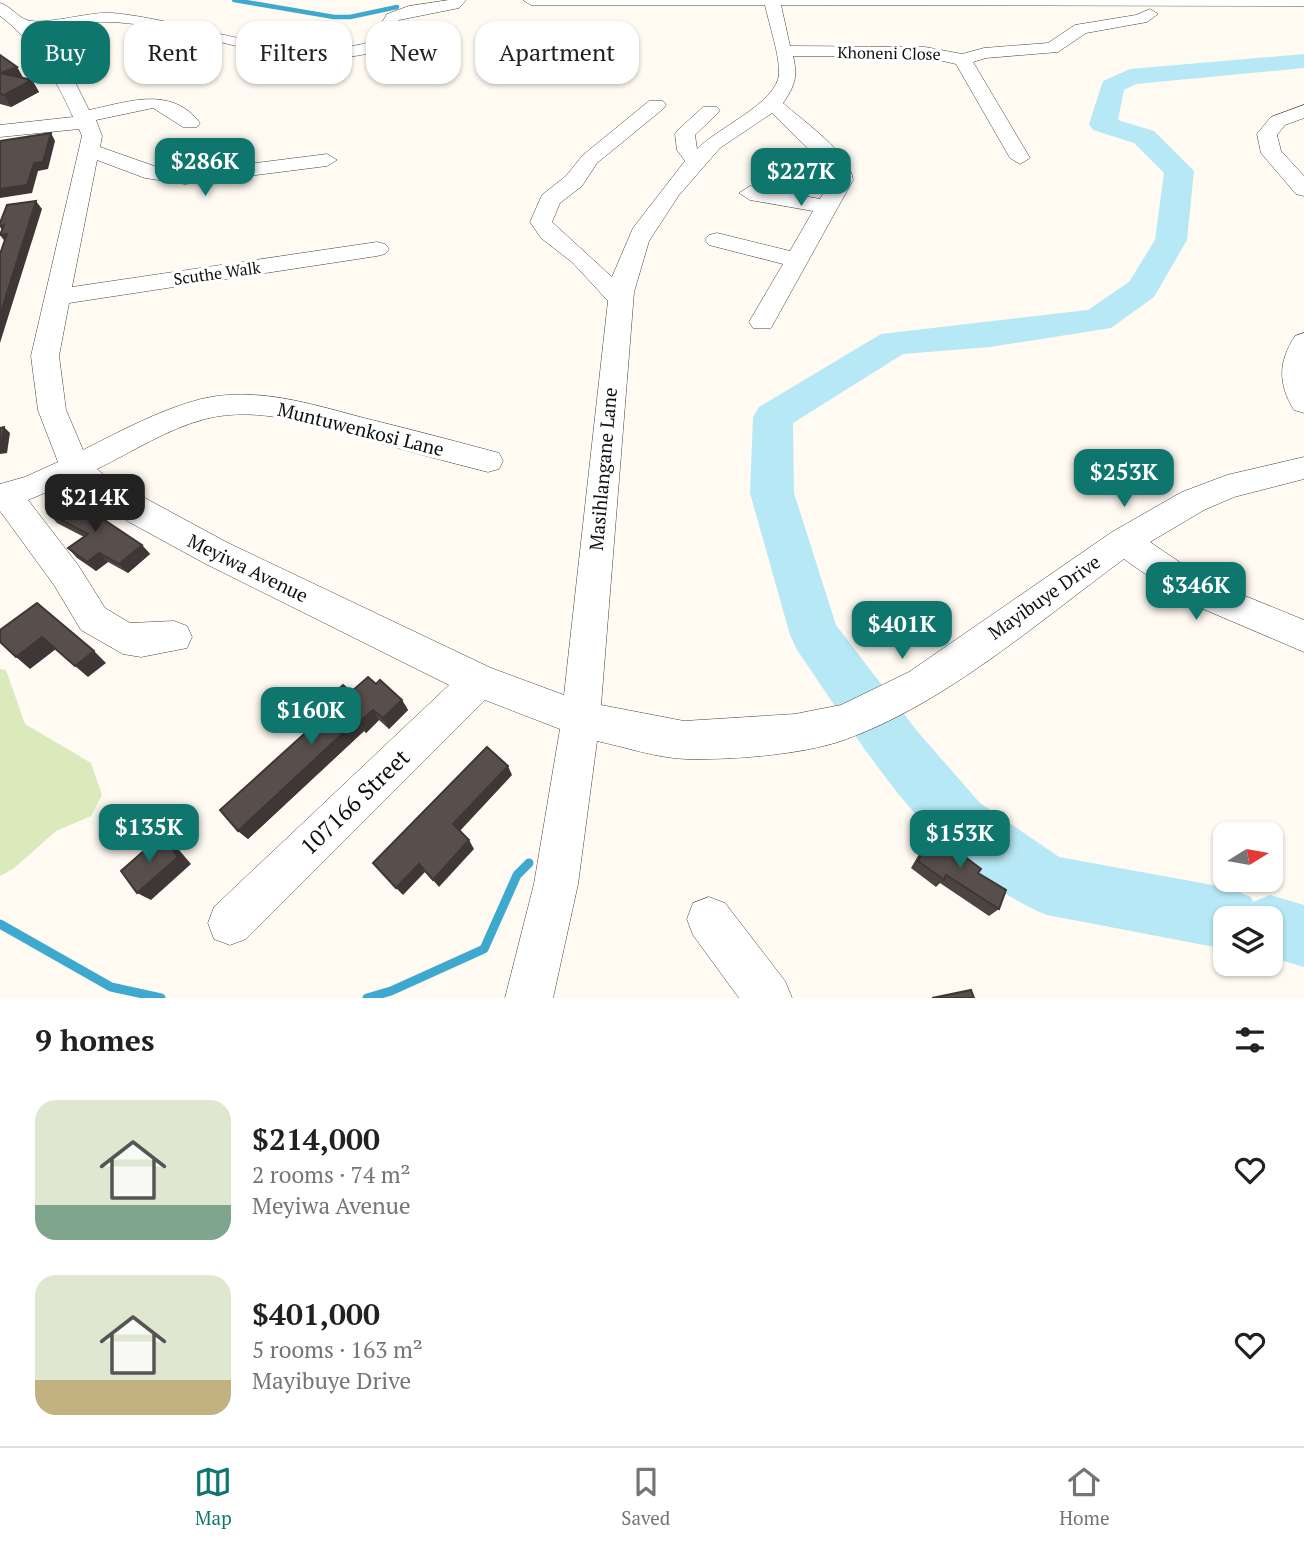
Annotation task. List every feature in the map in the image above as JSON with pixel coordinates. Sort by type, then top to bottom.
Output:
[{"type":"street","points":[[62,21],[119,18],[170,26],[263,49],[356,52],[377,46],[393,17],[410,11],[453,5],[458,0]]},
{"type":"street","points":[[531,0],[1304,2]]},
{"type":"street","points":[[762,322],[842,180],[841,169],[772,103],[787,83],[790,34],[772,1]]},
{"type":"street","points":[[790,34],[860,2]]},
{"type":"street","points":[[963,60],[984,53],[1052,48],[1081,29],[1142,19],[1160,2]]},
{"type":"street","name":"Meyiwa Avenue","points":[[0,8],[21,24]]},
{"type":"street","name":"Khoneni Close","points":[[790,34],[925,52],[963,60],[1020,158]]},
{"type":"street","name":"Meyiwa Avenue","points":[[67,84],[92,136],[45,356],[52,410],[75,467],[95,485],[140,513],[480,681],[582,720]]},
{"type":"street","points":[[0,131],[86,119],[153,102],[162,104],[190,123]]},
{"type":"street","name":"Masihlangane Lane","points":[[530,998],[549,928],[561,867],[582,720],[620,299],[635,244],[646,226],[724,134],[772,103]]},
{"type":"street","points":[[620,299],[582,258],[549,233],[541,222],[550,200],[574,181],[590,159],[656,105]]},
{"type":"street","points":[[697,163],[687,150],[685,134],[710,111]]},
{"type":"street","points":[[1304,111],[1278,121],[1267,134],[1271,153],[1304,189]]},
{"type":"street","points":[[1278,121],[1304,131]]},
{"type":"street","points":[[90,151],[153,173],[185,178],[327,160]]},
{"type":"street","points":[[750,193],[827,207]]},
{"type":"street","points":[[718,240],[797,260]]},
{"type":"street","name":"Scuthe Walk","points":[[57,297],[377,249]]},
{"type":"street","points":[[1304,342],[1293,365],[1304,403]]},
{"type":"street","name":"Muntuwenkosi Lane","points":[[3,496],[75,467],[171,419],[203,409],[234,404],[297,411],[488,461]]},
{"type":"street","name":"Mayibuye Drive","points":[[582,720],[684,740],[795,733],[841,723],[885,705],[912,689],[1124,541],[1193,501],[1227,487],[1304,468]]},
{"type":"street","points":[[3,496],[48,550],[93,619],[123,638],[141,641],[174,637]]},
{"type":"street","points":[[1124,541],[1194,590],[1304,636]]},
{"type":"street","name":"107166 Street","points":[[230,923],[480,681]]},
{"type":"street","points":[[709,919],[768,998]]},
{"type":"green space","points":[[0,669],[6,670],[25,724],[91,763],[102,795],[91,816],[56,831],[13,869],[0,876]]},
{"type":"building","points":[[0,55],[17,67],[0,73]]},
{"type":"building","points":[[0,73],[21,78],[21,84],[25,84],[4,95],[0,94]]},
{"type":"building","points":[[51,133],[43,162],[34,163],[27,185],[0,189],[0,141]]},
{"type":"building","points":[[36,201],[0,315],[0,254],[7,234],[0,235],[4,225],[0,226],[0,223],[7,205]]},
{"type":"building","points":[[4,427],[1,446],[0,447],[0,428]]},
{"type":"building","points":[[73,499],[142,545],[119,564],[99,553],[87,562],[68,548],[88,534],[48,513],[64,500],[68,503]]},
{"type":"building","points":[[37,603],[94,651],[75,666],[42,637],[16,657],[0,642],[0,630]]},
{"type":"building","points":[[368,677],[376,684],[380,680],[402,700],[383,718],[373,710],[359,722],[357,720],[238,831],[220,810],[334,707],[326,700],[343,685],[351,692]]},
{"type":"building","points":[[487,747],[508,766],[453,824],[469,840],[433,880],[419,864],[396,888],[373,863]]},
{"type":"building","points":[[933,833],[981,869],[978,873],[1006,890],[999,909],[946,875],[944,880],[918,861]]},
{"type":"building","points":[[162,835],[178,857],[137,893],[121,871]]},
{"type":"building","points":[[971,990],[974,998],[932,998]]},
{"type":"waterway","points":[[234,0],[334,17],[350,17],[397,7]]},
{"type":"waterway","points":[[1213,916],[1047,885],[960,823],[898,750],[815,635],[772,493],[773,417],[894,343],[990,335],[1098,320],[1142,289],[1171,240],[1179,171],[1144,137],[1103,124],[1112,86],[1130,77],[1304,61]]},
{"type":"waterway","points":[[367,998],[391,991],[484,949],[517,875],[529,863]]},
{"type":"waterway","points":[[0,924],[111,987],[161,998]]},
{"type":"waterway","points":[[1283,930],[1304,936]]}]
